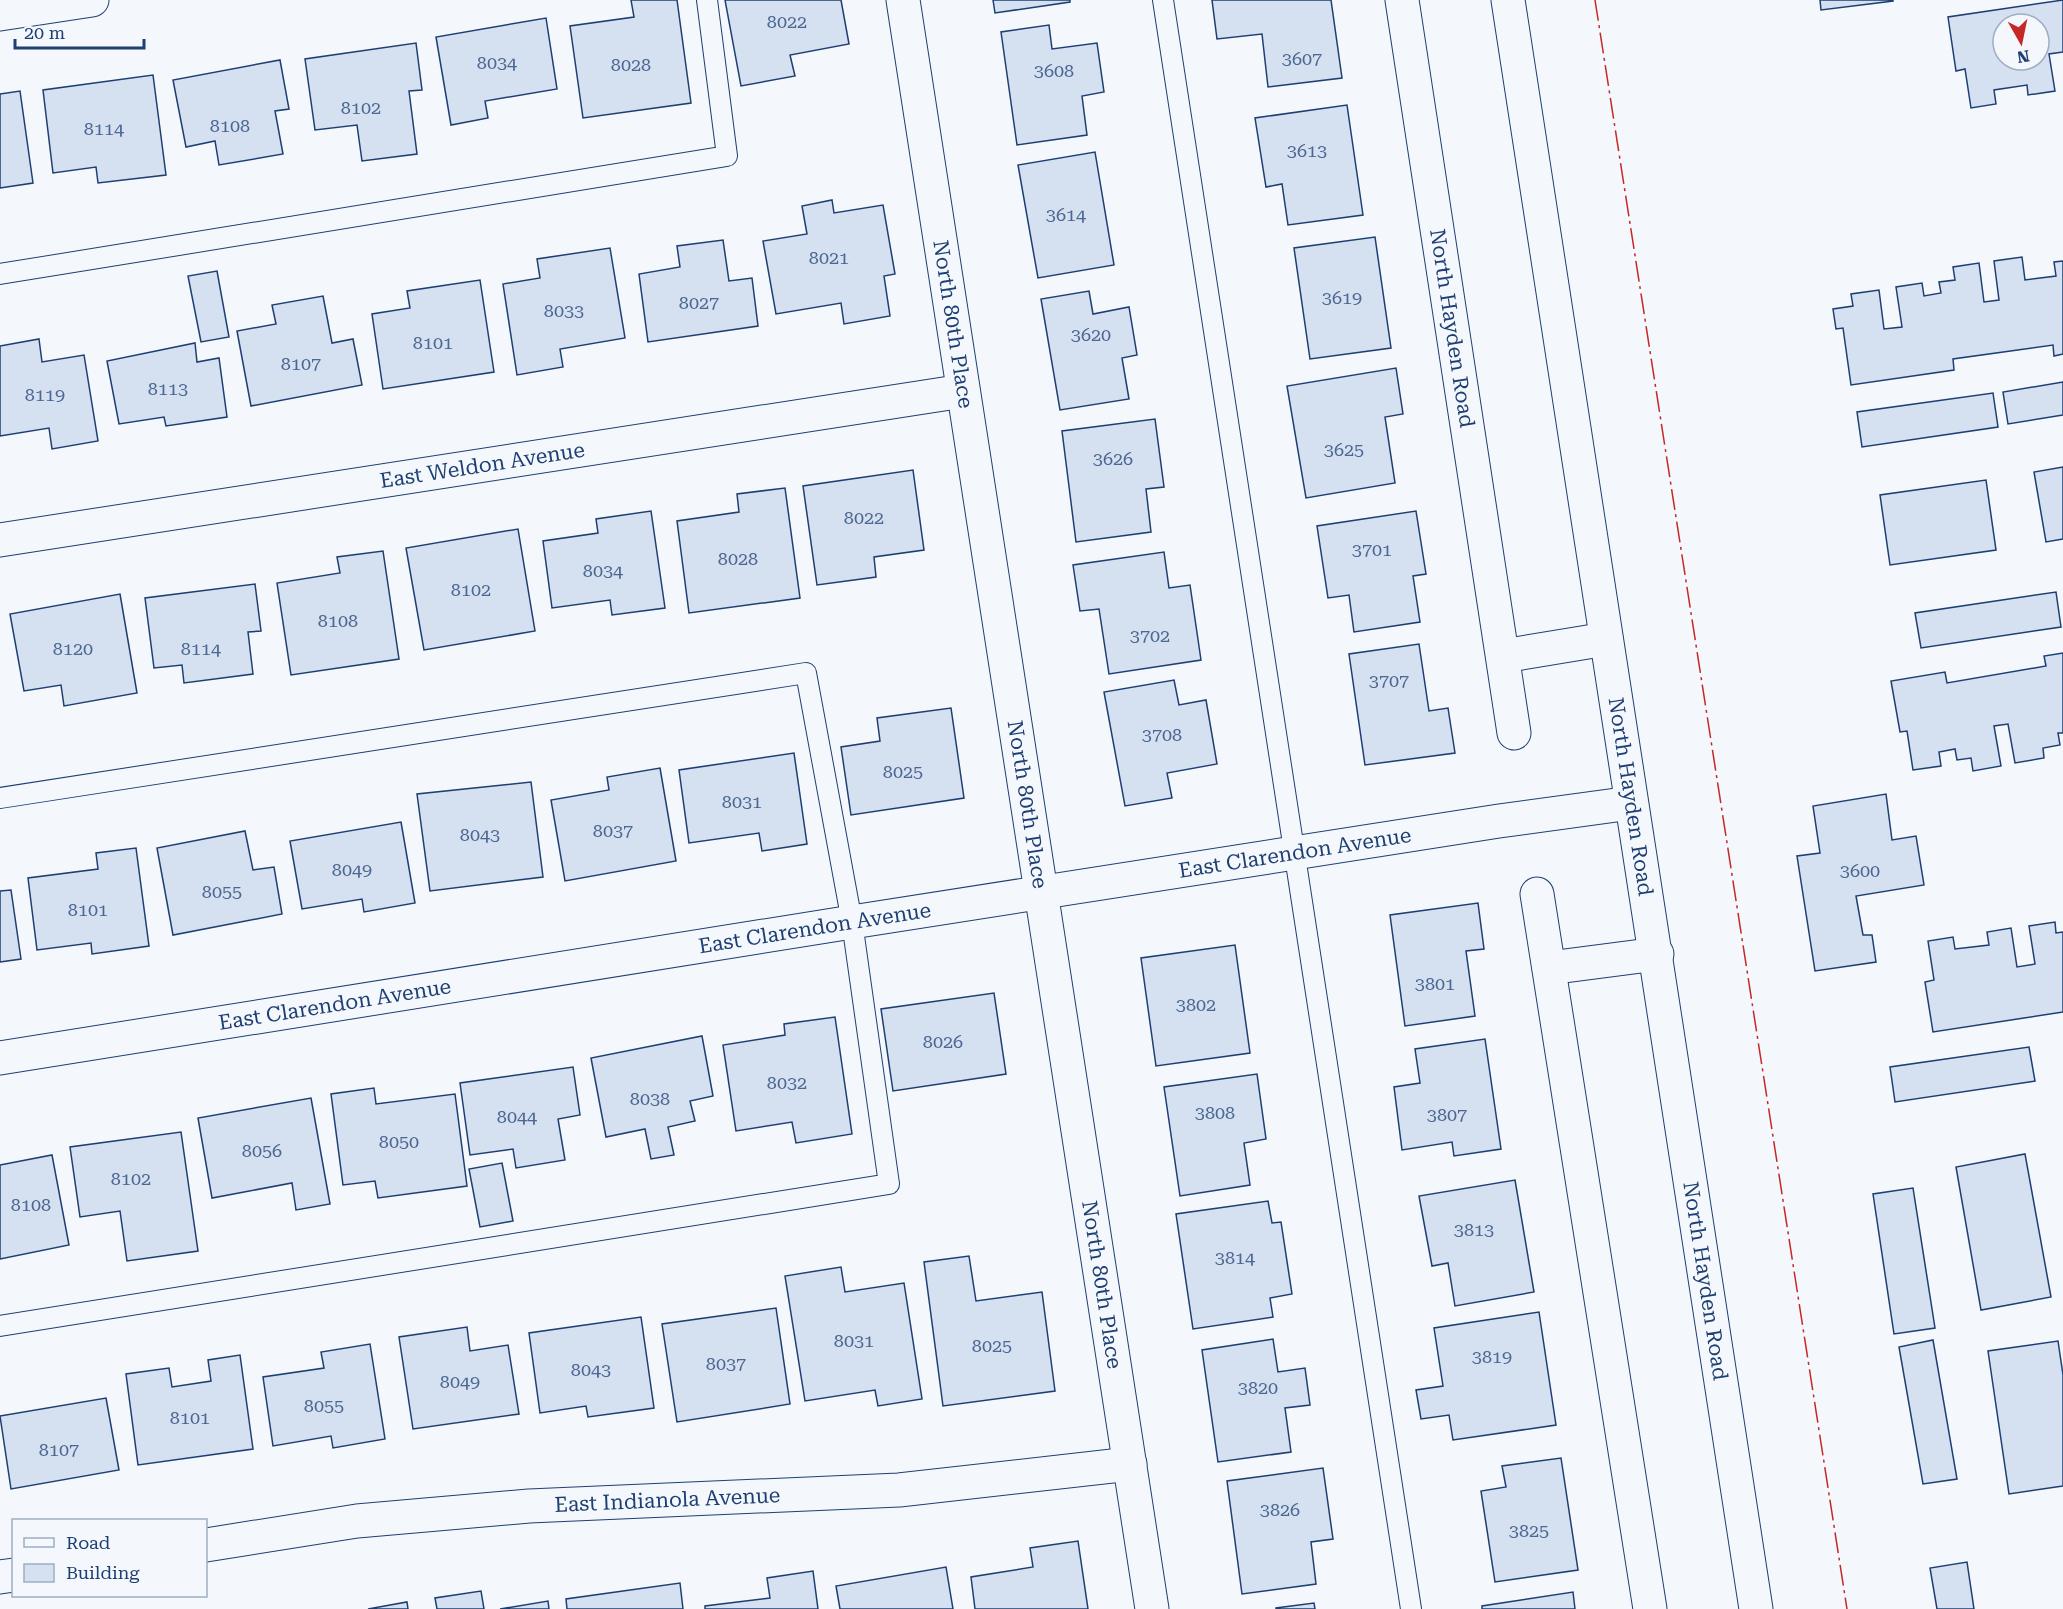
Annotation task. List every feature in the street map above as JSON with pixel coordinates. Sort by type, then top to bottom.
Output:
[{"type":"street","points":[[0,14],[92,0]]},
{"type":"street","name":"North 80th Place","points":[[903,0],[1152,1609]]},
{"type":"street","name":"North Hayden Road","points":[[1402,0],[1514,733]]},
{"type":"street","name":"North Hayden Road","points":[[1508,0],[1631,803],[1657,954],[1755,1609]]},
{"type":"street","name":"East Weldon Avenue","points":[[0,540],[963,391]]},
{"type":"street","points":[[1503,656],[1606,639]]},
{"type":"street","name":"East Clarendon Avenue","points":[[0,1058],[1041,892],[1499,821],[1631,803]]},
{"type":"street","points":[[1537,894],[1650,1609]]},
{"type":"street","points":[[1549,968],[1657,954]]},
{"type":"street","name":"East Indianola Avenue","points":[[207,1545],[368,1520],[529,1506],[900,1490],[1130,1464]]},
{"type":"lane","points":[[0,274],[727,156],[707,0]]},
{"type":"lane","points":[[1163,0],[1412,1609]]},
{"type":"lane","points":[[0,798],[806,673],[852,922],[889,1184],[0,1326]]},
{"type":"building","points":[[631,0],[677,0],[691,103],[583,118],[570,26],[634,17]]},
{"type":"building","points":[[725,0],[841,0],[849,44],[790,55],[795,76],[741,86]]},
{"type":"building","points":[[993,0],[1070,0],[1070,2],[995,13]]},
{"type":"building","points":[[1212,0],[1331,0],[1342,78],[1268,87],[1262,34],[1217,39]]},
{"type":"building","points":[[1820,0],[1893,0],[1893,1],[1821,10]]},
{"type":"building","points":[[2063,0],[2063,52],[2051,54],[2051,12],[1991,12],[1991,72],[2051,72],[2051,66],[2055,91],[2028,95],[2027,85],[1994,90],[1996,104],[1971,108],[1965,69],[1956,71],[1948,17]]},
{"type":"building","points":[[546,18],[557,89],[485,101],[488,118],[451,125],[436,37]]},
{"type":"building","points":[[1049,25],[1052,49],[1097,43],[1104,92],[1082,96],[1087,135],[1017,145],[1001,32]]},
{"type":"building","points":[[416,43],[422,90],[409,91],[417,154],[362,161],[357,125],[315,130],[305,59]]},
{"type":"building","points":[[280,60],[289,109],[275,111],[283,154],[219,165],[215,141],[186,147],[173,80]]},
{"type":"building","points":[[153,75],[166,175],[98,183],[96,167],[53,173],[43,90]]},
{"type":"building","points":[[20,91],[33,183],[0,188],[0,94]]},
{"type":"building","points":[[1347,105],[1363,215],[1288,225],[1282,184],[1266,187],[1255,118]]},
{"type":"building","points":[[1095,152],[1114,265],[1038,278],[1018,165]]},
{"type":"building","points":[[832,200],[834,213],[883,205],[895,274],[884,276],[890,316],[844,324],[841,303],[776,314],[763,241],[807,234],[802,206]]},
{"type":"building","points":[[1375,237],[1391,348],[1310,359],[1294,248]]},
{"type":"building","points":[[723,240],[729,281],[752,278],[758,326],[648,342],[639,274],[680,267],[677,246]]},
{"type":"building","points":[[610,248],[625,338],[560,349],[563,367],[517,375],[503,284],[540,278],[537,259]]},
{"type":"building","points":[[2022,257],[2025,280],[2056,276],[2054,262],[2063,261],[2063,354],[2054,356],[2053,345],[1953,359],[1954,370],[1851,385],[1843,328],[1836,329],[1833,309],[1853,306],[1851,294],[1879,290],[1884,329],[1902,327],[1896,287],[1922,283],[1924,296],[1941,293],[1939,282],[1955,280],[1953,267],[1979,263],[1984,302],[1999,300],[1994,261]]},
{"type":"building","points":[[217,271],[229,337],[201,342],[188,276]]},
{"type":"building","points":[[480,280],[494,372],[383,389],[372,314],[410,308],[407,291]]},
{"type":"building","points":[[1089,291],[1093,314],[1129,307],[1137,355],[1122,358],[1129,399],[1060,410],[1041,299]]},
{"type":"building","points":[[323,296],[332,343],[353,339],[362,385],[251,406],[237,331],[276,324],[272,305]]},
{"type":"building","points":[[39,339],[42,362],[84,355],[98,441],[52,449],[49,428],[0,436],[0,346]]},
{"type":"building","points":[[195,343],[197,362],[219,358],[227,417],[166,426],[164,417],[119,424],[107,361]]},
{"type":"building","points":[[1396,368],[1403,414],[1385,417],[1395,483],[1306,498],[1287,386]]},
{"type":"building","points":[[2063,382],[2063,415],[2008,424],[2003,392]]},
{"type":"building","points":[[1993,393],[1998,427],[1862,447],[1857,412]]},
{"type":"building","points":[[1155,419],[1164,487],[1146,489],[1151,532],[1076,542],[1062,431]]},
{"type":"building","points":[[2063,467],[2063,539],[2046,542],[2034,472]]},
{"type":"building","points":[[913,470],[924,550],[874,557],[876,577],[817,585],[803,486]]},
{"type":"building","points":[[1986,480],[1996,550],[1890,565],[1880,495]]},
{"type":"building","points":[[785,488],[800,598],[689,613],[677,521],[739,512],[737,494]]},
{"type":"building","points":[[651,511],[665,608],[612,615],[610,600],[552,608],[543,541],[598,533],[596,519]]},
{"type":"building","points":[[1416,511],[1426,574],[1413,576],[1420,622],[1354,632],[1349,595],[1328,598],[1317,526]]},
{"type":"building","points":[[518,529],[535,631],[424,650],[406,548]]},
{"type":"building","points":[[383,551],[399,659],[291,675],[277,583],[340,573],[337,557]]},
{"type":"building","points":[[1164,552],[1169,588],[1190,585],[1201,660],[1109,674],[1099,609],[1080,611],[1073,565]]},
{"type":"building","points":[[255,584],[261,631],[248,632],[253,674],[184,683],[182,665],[154,668],[145,598]]},
{"type":"building","points":[[2056,592],[2061,627],[1921,648],[1915,613]]},
{"type":"building","points":[[120,594],[137,693],[64,706],[61,685],[24,691],[10,614]]},
{"type":"building","points":[[1419,644],[1429,711],[1448,708],[1455,753],[1365,765],[1349,654]]},
{"type":"building","points":[[2063,653],[2063,733],[2058,733],[2060,745],[2043,748],[2044,758],[2015,763],[2008,724],[1994,726],[2001,766],[1973,771],[1971,758],[1957,760],[1955,749],[1939,752],[1941,766],[1913,770],[1907,731],[1900,732],[1891,681],[1945,672],[1947,683],[2046,666],[2044,656]]},
{"type":"building","points":[[1174,680],[1179,705],[1206,700],[1217,764],[1167,773],[1172,798],[1125,806],[1104,692]]},
{"type":"building","points":[[951,708],[964,798],[851,815],[841,747],[880,741],[877,718]]},
{"type":"building","points":[[794,753],[807,844],[762,851],[759,833],[689,843],[679,770]]},
{"type":"building","points":[[660,768],[676,861],[565,881],[551,800],[609,790],[607,777]]},
{"type":"building","points":[[531,782],[543,877],[430,891],[417,794]]},
{"type":"building","points":[[1886,794],[1892,840],[1916,836],[1924,885],[1856,896],[1863,935],[1872,935],[1876,962],[1815,971],[1797,856],[1820,853],[1813,806]]},
{"type":"building","points":[[401,822],[415,903],[364,912],[362,899],[302,909],[290,841]]},
{"type":"building","points":[[245,831],[253,870],[274,867],[282,914],[173,935],[157,848]]},
{"type":"building","points":[[136,848],[149,946],[92,954],[91,943],[37,950],[28,878],[98,869],[96,853]]},
{"type":"building","points":[[11,890],[21,959],[0,962],[0,891]]},
{"type":"building","points":[[1478,903],[1484,949],[1466,951],[1475,1016],[1405,1026],[1390,915]]},
{"type":"building","points":[[2055,922],[2056,933],[2063,932],[2063,1012],[1933,1032],[1925,982],[1934,980],[1928,941],[1953,937],[1955,949],[1989,945],[1987,932],[2011,928],[2017,967],[2035,964],[2029,926]]},
{"type":"building","points":[[1235,945],[1250,1053],[1156,1066],[1141,958]]},
{"type":"building","points":[[994,993],[1006,1074],[893,1091],[881,1009]]},
{"type":"building","points":[[835,1017],[852,1134],[796,1143],[792,1122],[736,1131],[723,1045],[785,1035],[784,1024]]},
{"type":"building","points":[[702,1036],[713,1096],[690,1101],[695,1121],[668,1127],[674,1155],[651,1159],[645,1129],[606,1137],[591,1058]]},
{"type":"building","points":[[1485,1039],[1501,1149],[1454,1156],[1452,1142],[1402,1150],[1394,1087],[1420,1083],[1415,1049]]},
{"type":"building","points":[[2029,1047],[2035,1081],[1895,1102],[1890,1067]]},
{"type":"building","points":[[573,1067],[580,1115],[558,1119],[565,1160],[516,1168],[513,1149],[470,1155],[460,1083]]},
{"type":"building","points":[[1257,1074],[1266,1139],[1244,1143],[1250,1185],[1180,1196],[1164,1087]]},
{"type":"building","points":[[374,1088],[376,1104],[455,1094],[467,1186],[378,1198],[375,1181],[343,1185],[331,1094]]},
{"type":"building","points":[[311,1098],[330,1204],[296,1210],[292,1183],[212,1198],[198,1118]]},
{"type":"building","points":[[181,1132],[198,1251],[127,1261],[120,1211],[80,1217],[70,1147]]},
{"type":"building","points":[[2025,1154],[2051,1297],[1981,1310],[1956,1167]]},
{"type":"building","points":[[52,1155],[69,1245],[0,1259],[0,1165]]},
{"type":"building","points":[[502,1163],[513,1221],[480,1227],[469,1169]]},
{"type":"building","points":[[1515,1180],[1534,1292],[1455,1306],[1448,1263],[1432,1266],[1419,1196]]},
{"type":"building","points":[[1913,1188],[1935,1328],[1894,1334],[1873,1194]]},
{"type":"building","points":[[1268,1201],[1272,1223],[1281,1222],[1292,1294],[1270,1298],[1273,1317],[1193,1329],[1176,1214]]},
{"type":"building","points":[[969,1256],[976,1301],[1042,1292],[1055,1391],[943,1406],[924,1262]]},
{"type":"building","points":[[841,1267],[845,1292],[904,1283],[922,1399],[878,1406],[875,1390],[805,1401],[785,1276]]},
{"type":"building","points":[[776,1308],[790,1404],[677,1422],[662,1324]]},
{"type":"building","points":[[1539,1312],[1556,1425],[1453,1440],[1449,1415],[1421,1419],[1416,1390],[1443,1386],[1434,1328]]},
{"type":"building","points":[[641,1317],[654,1408],[588,1417],[586,1406],[540,1413],[529,1333]]},
{"type":"building","points":[[467,1327],[470,1351],[508,1345],[519,1414],[413,1429],[399,1337]]},
{"type":"building","points":[[1273,1339],[1278,1372],[1305,1368],[1310,1405],[1285,1408],[1291,1452],[1218,1462],[1202,1350]]},
{"type":"building","points":[[1933,1340],[1957,1479],[1923,1484],[1899,1347]]},
{"type":"building","points":[[2058,1341],[2063,1375],[2063,1486],[2009,1494],[1988,1351]]},
{"type":"building","points":[[370,1344],[385,1439],[333,1448],[331,1436],[273,1446],[263,1377],[324,1368],[321,1352]]},
{"type":"building","points":[[240,1355],[253,1449],[138,1465],[126,1374],[169,1368],[172,1387],[211,1381],[208,1360]]},
{"type":"building","points":[[106,1398],[119,1470],[11,1489],[0,1416]]},
{"type":"building","points":[[1561,1458],[1578,1570],[1495,1582],[1481,1491],[1506,1487],[1502,1466]]},
{"type":"building","points":[[1323,1468],[1333,1539],[1311,1542],[1316,1584],[1242,1594],[1227,1481]]},
{"type":"building","points":[[1078,1541],[1088,1609],[975,1609],[971,1577],[1033,1567],[1030,1548]]},
{"type":"building","points":[[1967,1562],[1974,1609],[1937,1609],[1930,1568]]},
{"type":"building","points":[[946,1567],[953,1609],[840,1609],[836,1586]]},
{"type":"building","points":[[813,1571],[818,1609],[705,1609],[705,1606],[770,1598],[767,1578]]},
{"type":"building","points":[[680,1583],[683,1609],[567,1609],[566,1599]]},
{"type":"building","points":[[481,1591],[484,1609],[437,1609],[435,1598]]},
{"type":"building","points":[[1573,1592],[1575,1609],[1482,1609],[1482,1606]]},
{"type":"building","points":[[548,1601],[549,1609],[500,1609]]},
{"type":"building","points":[[407,1602],[408,1609],[368,1609]]},
{"type":"building","points":[[1314,1603],[1315,1609],[1276,1609],[1276,1608]]},
{"type":"power","points":[[1595,0],[1847,1609]]}]
